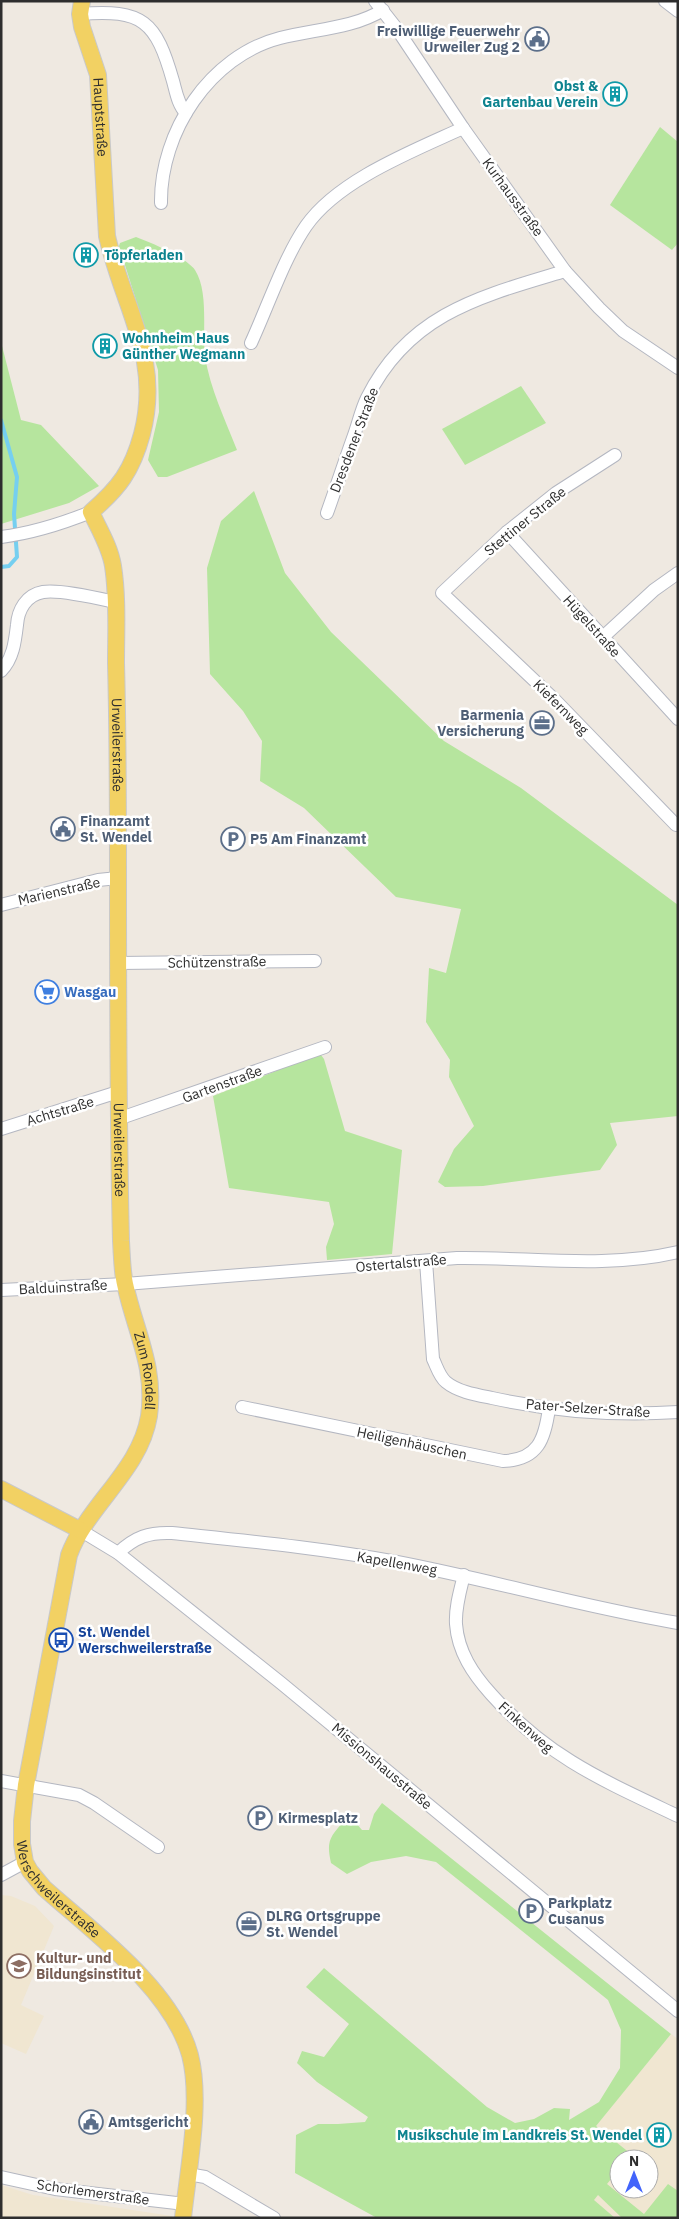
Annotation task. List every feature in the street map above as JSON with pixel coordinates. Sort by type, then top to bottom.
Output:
[{"type":"main road","name":"Hauptstraße","points":[[81,7],[82,27],[98,74],[107,236],[111,255],[142,344],[148,375],[148,411],[139,445],[128,473],[108,497],[91,512]]},
{"type":"main road","name":"Urweilerstraße","points":[[91,512],[110,551],[115,602],[119,784],[118,1119],[122,1252],[125,1284]]},
{"type":"main road","name":"Zum Rondell","points":[[80,1530],[126,1469],[142,1442],[148,1419],[151,1382],[125,1284]]},
{"type":"main road","points":[[1,1489],[80,1530]]},
{"type":"main road","name":"Werschweilerstraße","points":[[80,1530],[69,1555],[63,1583],[26,1785],[22,1821],[22,1844],[25,1862],[44,1888],[143,1978],[168,2008],[179,2028],[190,2056],[194,2088],[193,2125],[184,2211]]},
{"type":"street","points":[[665,1],[678,11]]},
{"type":"street","points":[[161,203],[163,168],[186,113],[209,82],[227,64],[251,49],[278,38],[364,20],[379,6]]},
{"type":"street","name":"Kurhausstraße","points":[[379,6],[463,128],[565,270],[599,308],[623,331],[678,368]]},
{"type":"street","points":[[81,7],[138,18],[152,29],[162,45],[180,104],[186,113]]},
{"type":"street","points":[[252,343],[293,249],[307,224],[352,184],[376,169],[463,128]]},
{"type":"street","name":"Dresdener Straße","points":[[327,513],[366,400],[391,360],[412,337],[446,314],[482,296],[565,270]]},
{"type":"street","name":"Stettiner Straße","points":[[442,594],[507,532],[556,493],[615,455]]},
{"type":"street","points":[[1,537],[26,534],[54,527],[91,512]]},
{"type":"street","name":"Hügelstraße","points":[[507,532],[678,719]]},
{"type":"street","points":[[603,637],[654,590],[678,573]]},
{"type":"street","points":[[1,672],[7,665],[15,645],[19,614],[21,607],[27,600],[42,592],[66,593],[115,602]]},
{"type":"street","name":"Kiefernweg","points":[[442,594],[555,700],[676,825]]},
{"type":"street","name":"Marienstraße","points":[[1,905],[98,880],[118,878]]},
{"type":"street","name":"Schützenstraße","points":[[118,963],[315,961]]},
{"type":"street","name":"Gartenstraße","points":[[118,1119],[325,1047]]},
{"type":"street","name":"Achtstraße","points":[[1,1129],[118,1092]]},
{"type":"street","name":"Ostertalstraße","points":[[125,1284],[426,1261],[494,1258],[564,1263],[602,1262],[641,1259],[678,1252]]},
{"type":"street","name":"Pater-Selzer-Straße","points":[[426,1261],[434,1359],[438,1372],[446,1382],[459,1390],[549,1408],[592,1411],[678,1412]]},
{"type":"street","name":"Balduinstraße","points":[[1,1290],[125,1284]]},
{"type":"street","name":"Heiligenhäuschen","points":[[242,1407],[503,1461],[523,1458],[542,1442],[549,1408]]},
{"type":"street","name":"Missionshausstraße","points":[[80,1530],[118,1553],[281,1683],[678,2011]]},
{"type":"street","name":"Kapellenweg","points":[[118,1553],[140,1536],[155,1532],[326,1550],[464,1575],[636,1616],[678,1623]]},
{"type":"street","name":"Finkenweg","points":[[464,1575],[456,1625],[461,1647],[467,1663],[501,1706],[531,1734],[574,1765],[678,1816]]},
{"type":"street","points":[[1,1781],[79,1795],[94,1803],[158,1847]]},
{"type":"street","points":[[1,1875],[6,1874],[25,1862]]},
{"type":"street","points":[[188,2174],[205,2177],[274,2218]]},
{"type":"street","name":"Schorlemerstraße","points":[[1,2176],[54,2189],[184,2211]]},
{"type":"shaded area","name":"Kultur- und Bildungsinstitut","points":[[1,1895],[11,1896],[35,1906],[54,1926],[21,2005],[44,2016],[26,2054],[1,2043]]},
{"type":"shaded area","points":[[671,2034],[678,2039],[678,2218],[615,2218],[559,2171]]},
{"type":"shaded area","points":[[1,2185],[33,2195],[172,2216],[172,2218],[1,2218]]},
{"type":"green space","points":[[660,127],[678,142],[678,243],[672,250],[610,205]]},
{"type":"green space","points":[[136,237],[159,246],[177,256],[195,270],[204,300],[204,346],[207,368],[218,404],[237,450],[167,477],[158,477],[148,460],[159,412],[158,370],[119,246],[120,243]]},
{"type":"green space","points":[[1,342],[21,420],[41,425],[99,486],[69,503],[1,524]]},
{"type":"green space","points":[[521,386],[546,423],[465,465],[442,429]]},
{"type":"green space","points":[[254,491],[285,573],[331,632],[444,741],[521,788],[678,905],[678,1116],[610,1123],[617,1145],[600,1170],[483,1186],[445,1187],[438,1182],[454,1149],[474,1126],[449,1077],[450,1060],[426,1022],[429,968],[446,973],[461,909],[396,897],[304,808],[260,781],[262,741],[243,711],[210,674],[207,568],[221,521]]},
{"type":"green space","points":[[316,1055],[321,1055],[324,1059],[345,1131],[402,1150],[392,1254],[327,1260],[326,1247],[334,1224],[329,1202],[229,1188],[213,1096]]},
{"type":"green space","points":[[382,1803],[671,2034],[596,2126],[625,2149],[609,2149],[609,2182],[607,2184],[609,2186],[609,2199],[626,2199],[644,2214],[656,2199],[659,2199],[659,2195],[668,2184],[678,2191],[678,2218],[622,2218],[598,2195],[594,2200],[615,2218],[377,2218],[295,2173],[296,2135],[318,2124],[365,2122],[368,2117],[317,2082],[297,2063],[302,2051],[324,2057],[349,2024],[306,1987],[324,1968],[487,2107],[515,2123],[534,2119],[554,2108],[570,2109],[569,2120],[599,2102],[620,2068],[621,2030],[608,2000],[436,1862],[406,1856],[371,1862],[347,1874],[331,1863],[329,1844],[339,1826],[344,1821],[356,1823],[362,1830],[369,1830],[374,1814]]},
{"type":"waterway","points":[[1,420],[17,477],[14,514],[17,557],[9,566],[1,567]]},
{"type":"place","name":"Freiwillige Feuerwehr Urweiler Zug 2","points":[[537,39]]},
{"type":"place","name":"Obst & Gartenbau Verein","points":[[615,94]]},
{"type":"place","name":"Töpferladen","points":[[86,255]]},
{"type":"place","name":"Wohnheim Haus Günther Wegmann","points":[[105,346]]},
{"type":"place","name":"Barmenia Versicherung","points":[[542,723]]},
{"type":"place","name":"Finanzamt St. Wendel","points":[[63,829]]},
{"type":"place","name":"P5 Am Finanzamt","points":[[233,839]]},
{"type":"place","name":"Wasgau","points":[[47,992]]},
{"type":"place","name":"St. Wendel Werschweilerstraße","points":[[61,1640]]},
{"type":"place","name":"Kirmesplatz","points":[[260,1818]]},
{"type":"place","name":"Parkplatz Cusanus","points":[[531,1911]]},
{"type":"place","name":"DLRG Ortsgruppe St. Wendel","points":[[249,1924]]},
{"type":"place","name":"Kultur- und Bildungsinstitut","points":[[19,1966]]},
{"type":"place","name":"Amtsgericht","points":[[91,2122]]},
{"type":"place","name":"Musikschule im Landkreis St. Wendel","points":[[659,2135]]}]
